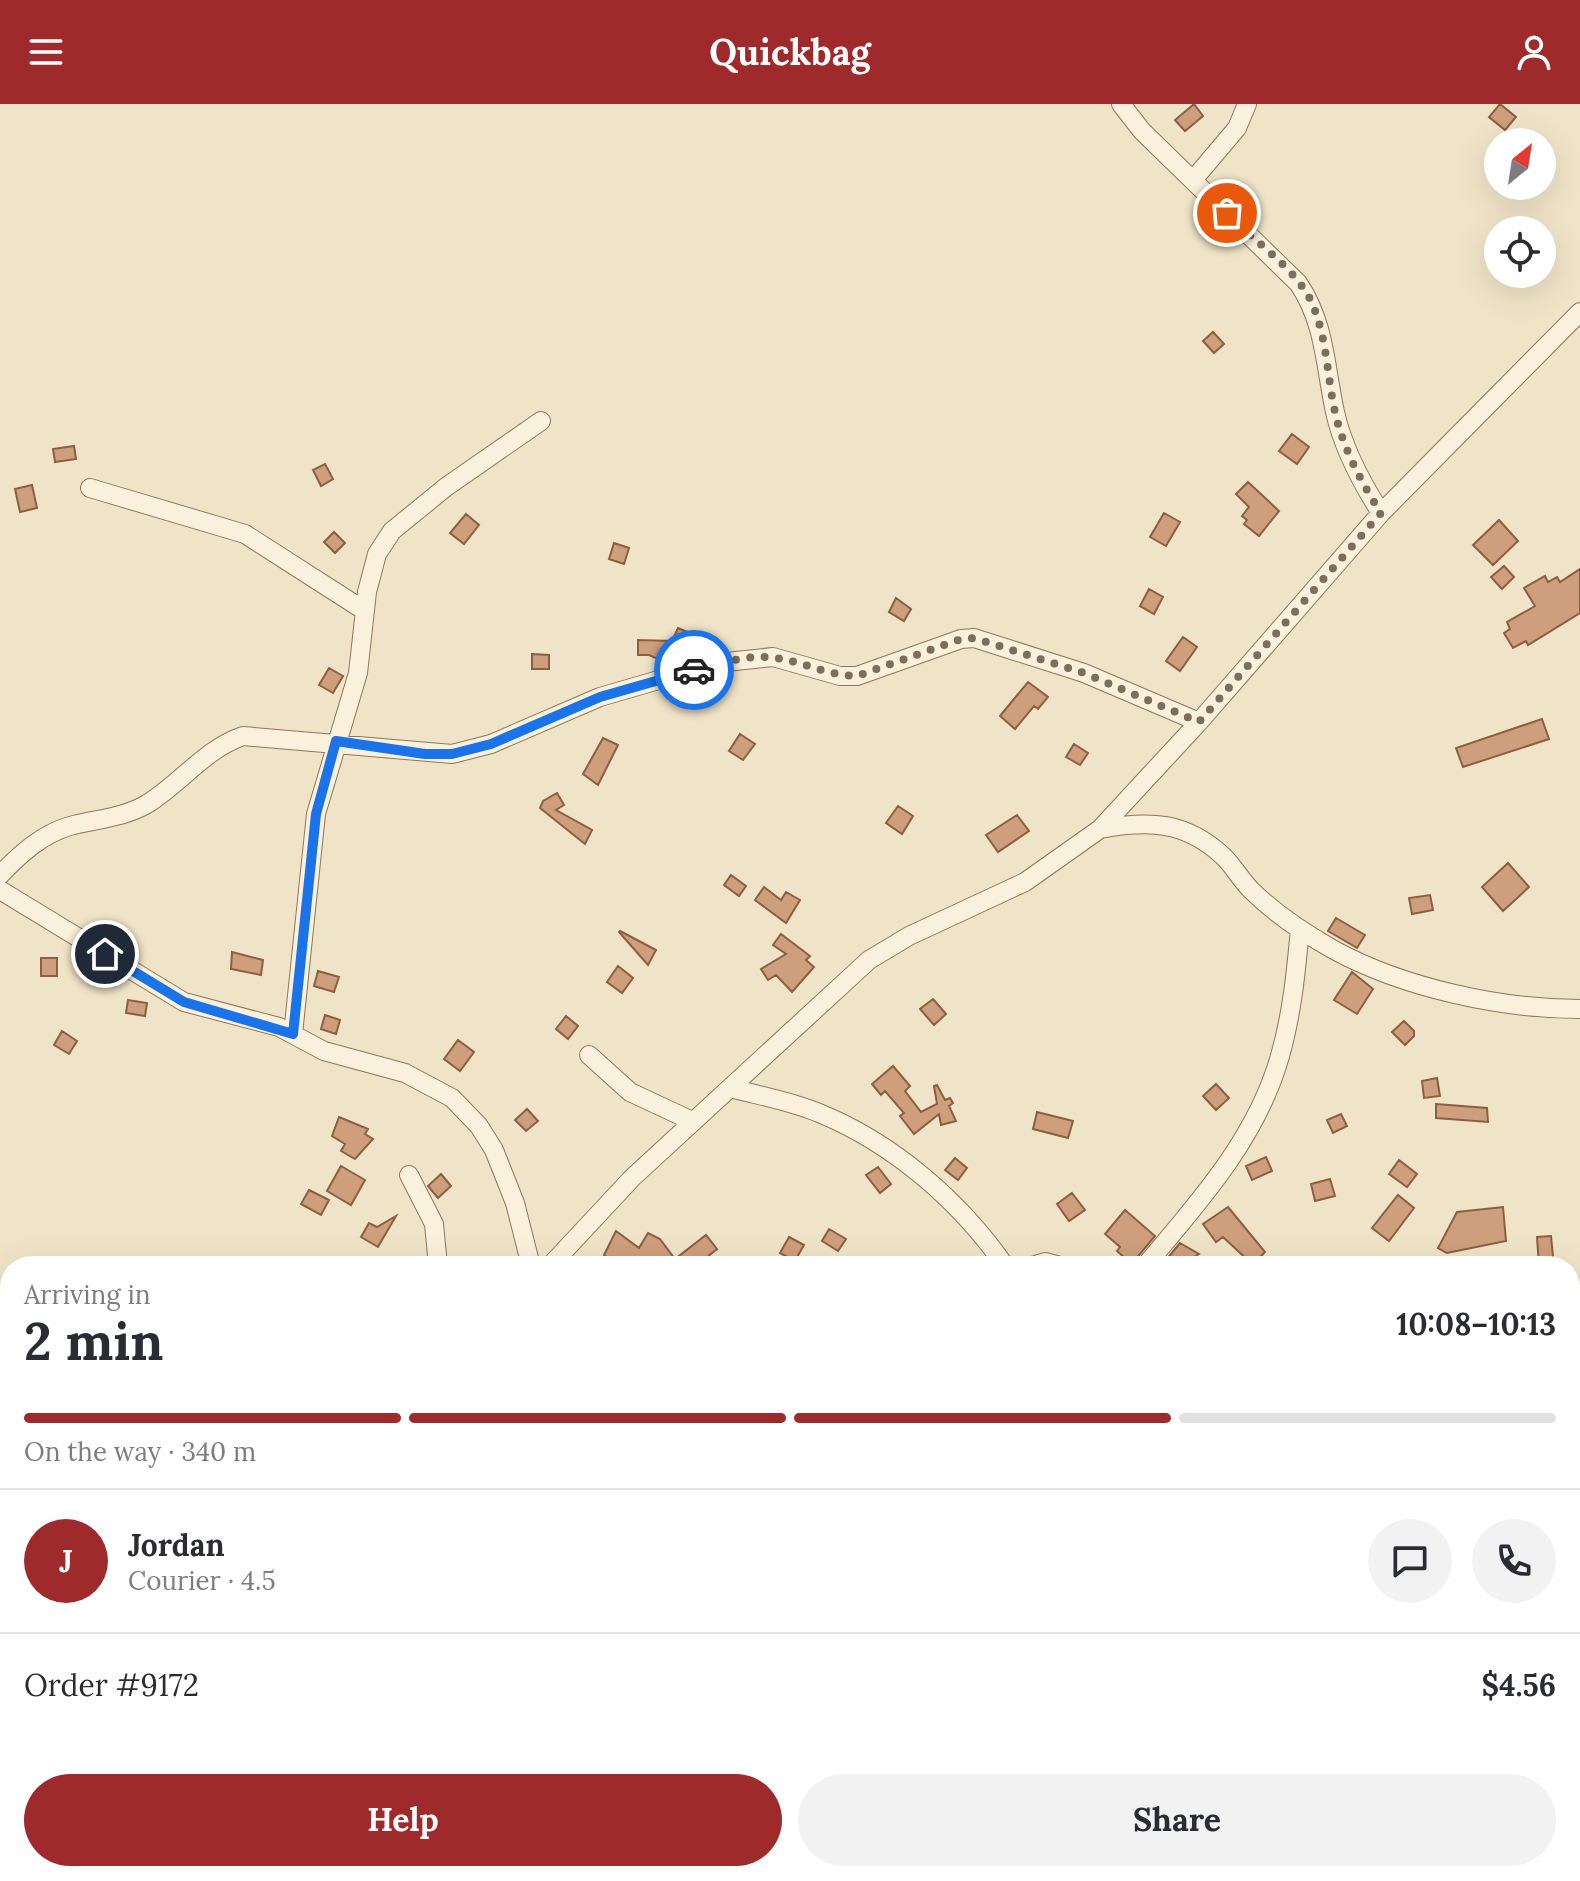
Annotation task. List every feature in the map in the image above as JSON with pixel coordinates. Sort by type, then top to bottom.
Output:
[{"type":"street","points":[[1121,104],[1142,131],[1298,283],[1311,301],[1322,335],[1335,412],[1348,452],[1381,513]]},
{"type":"street","points":[[1193,180],[1237,128],[1247,104]]},
{"type":"street","points":[[559,1256],[633,1177],[869,960],[909,936],[1025,882],[1100,829],[1199,722],[1381,513],[1580,312]]},
{"type":"street","points":[[293,1034],[316,814],[358,673],[365,611],[377,554],[392,531],[446,487],[541,421]]},
{"type":"street","points":[[90,488],[245,534],[365,611]]},
{"type":"street","points":[[0,875],[37,841],[57,831],[107,819],[152,801],[224,742],[243,736],[336,741],[425,754],[452,754],[491,744],[600,697],[717,663],[773,657],[840,676],[857,676],[961,639],[974,638],[1084,673],[1199,722]]},
{"type":"street","points":[[1100,829],[1157,822],[1178,826],[1224,857],[1249,888],[1300,929],[1393,977],[1532,1006],[1580,1009]]},
{"type":"street","points":[[0,890],[184,1002],[293,1034],[343,1057],[405,1073],[452,1098],[479,1126],[494,1150],[515,1203],[528,1256]]},
{"type":"street","points":[[1153,1256],[1217,1180],[1249,1131],[1269,1090],[1293,1001],[1300,929]]},
{"type":"street","points":[[589,1055],[630,1092],[692,1121]]},
{"type":"street","points":[[731,1088],[816,1111],[850,1127],[930,1183],[965,1214],[997,1256]]},
{"type":"street","points":[[409,1175],[434,1224],[437,1256]]},
{"type":"building","points":[[1194,104],[1203,116],[1185,131],[1175,120]]},
{"type":"building","points":[[1500,104],[1516,117],[1507,128],[1503,128],[1489,117]]},
{"type":"building","points":[[1213,332],[1224,344],[1214,353],[1203,341]]},
{"type":"building","points":[[1292,434],[1309,447],[1297,464],[1279,451]]},
{"type":"building","points":[[74,446],[76,459],[55,462],[53,449]]},
{"type":"building","points":[[325,464],[333,479],[321,486],[313,470]]},
{"type":"building","points":[[1248,482],[1279,511],[1259,536],[1244,524],[1247,520],[1242,516],[1249,507],[1236,494]]},
{"type":"building","points":[[32,485],[37,508],[20,512],[15,489]]},
{"type":"building","points":[[1164,513],[1180,522],[1166,546],[1150,537]]},
{"type":"building","points":[[466,514],[479,525],[464,544],[450,533]]},
{"type":"building","points":[[1499,520],[1518,541],[1493,565],[1473,545]]},
{"type":"building","points":[[334,532],[345,543],[335,553],[324,542]]},
{"type":"building","points":[[614,543],[629,548],[624,564],[609,559]]},
{"type":"building","points":[[1504,566],[1514,577],[1502,589],[1491,577]]},
{"type":"building","points":[[1580,569],[1580,613],[1528,645],[1526,641],[1513,648],[1504,633],[1510,629],[1507,622],[1535,606],[1524,588],[1545,576],[1548,582],[1557,577],[1560,582]]},
{"type":"building","points":[[1149,589],[1163,597],[1154,614],[1140,606]]},
{"type":"building","points":[[896,598],[911,609],[904,621],[889,612]]},
{"type":"building","points":[[678,628],[692,634],[684,652],[676,648],[669,664],[649,655],[638,655],[638,640],[672,641]]},
{"type":"building","points":[[1183,637],[1197,647],[1180,671],[1166,661]]},
{"type":"building","points":[[532,654],[549,655],[549,669],[532,669]]},
{"type":"building","points":[[329,668],[343,676],[333,693],[319,685]]},
{"type":"building","points":[[1028,682],[1048,697],[1038,709],[1034,706],[1015,729],[1000,716]]},
{"type":"building","points":[[1542,719],[1549,739],[1463,767],[1456,748]]},
{"type":"building","points":[[740,734],[755,744],[743,760],[729,751]]},
{"type":"building","points":[[603,738],[618,745],[598,785],[583,774]]},
{"type":"building","points":[[1074,744],[1088,753],[1080,765],[1066,757]]},
{"type":"building","points":[[557,793],[564,805],[556,810],[592,830],[585,844],[540,808],[543,801]]},
{"type":"building","points":[[898,806],[913,816],[902,834],[886,823]]},
{"type":"building","points":[[1017,815],[1029,831],[998,852],[986,835]]},
{"type":"building","points":[[1508,863],[1529,887],[1503,911],[1482,887]]},
{"type":"building","points":[[731,875],[746,886],[739,896],[724,885]]},
{"type":"building","points":[[764,887],[781,900],[786,892],[800,900],[786,923],[755,900]]},
{"type":"building","points":[[1430,895],[1433,910],[1412,914],[1409,898]]},
{"type":"building","points":[[1336,918],[1365,935],[1357,948],[1328,931]]},
{"type":"building","points":[[619,932],[656,950],[648,965]]},
{"type":"building","points":[[781,934],[810,956],[806,960],[814,967],[792,992],[776,975],[768,980],[761,969],[786,954],[773,945]]},
{"type":"building","points":[[232,952],[263,960],[261,975],[231,969]]},
{"type":"building","points":[[41,958],[57,958],[57,976],[41,976]]},
{"type":"building","points":[[618,966],[633,978],[622,993],[607,982]]},
{"type":"building","points":[[318,971],[339,977],[334,992],[314,986]]},
{"type":"building","points":[[1352,972],[1373,989],[1357,1014],[1334,1000]]},
{"type":"building","points":[[933,999],[946,1014],[934,1025],[920,1009]]},
{"type":"building","points":[[128,1000],[147,1003],[145,1016],[126,1013]]},
{"type":"building","points":[[325,1015],[340,1020],[336,1034],[321,1029]]},
{"type":"building","points":[[566,1016],[578,1026],[568,1039],[556,1029]]},
{"type":"building","points":[[1404,1021],[1414,1031],[1414,1036],[1405,1045],[1392,1032]]},
{"type":"building","points":[[62,1031],[77,1041],[69,1054],[54,1045]]},
{"type":"building","points":[[458,1040],[474,1052],[460,1071],[444,1059]]},
{"type":"building","points":[[893,1066],[910,1086],[905,1091],[921,1112],[937,1104],[934,1086],[937,1085],[945,1100],[950,1098],[953,1103],[949,1106],[956,1121],[941,1125],[939,1114],[914,1134],[900,1116],[904,1113],[885,1091],[881,1095],[872,1084]]},
{"type":"building","points":[[1437,1078],[1440,1096],[1424,1098],[1422,1081]]},
{"type":"building","points":[[1216,1084],[1229,1098],[1216,1110],[1203,1096]]},
{"type":"building","points":[[1436,1104],[1487,1108],[1488,1122],[1436,1118]]},
{"type":"building","points":[[527,1109],[538,1121],[526,1131],[515,1120]]},
{"type":"building","points":[[1037,1112],[1073,1121],[1068,1138],[1033,1129]]},
{"type":"building","points":[[1341,1114],[1347,1126],[1333,1133],[1327,1120]]},
{"type":"building","points":[[339,1117],[368,1129],[365,1134],[373,1139],[355,1159],[341,1151],[345,1144],[332,1136]]},
{"type":"building","points":[[1266,1157],[1272,1171],[1252,1180],[1246,1166]]},
{"type":"building","points":[[955,1158],[967,1168],[958,1180],[945,1170]]},
{"type":"building","points":[[1399,1160],[1417,1174],[1407,1187],[1389,1174]]},
{"type":"building","points":[[341,1166],[365,1180],[351,1205],[327,1191]]},
{"type":"building","points":[[878,1167],[891,1184],[880,1193],[866,1175]]},
{"type":"building","points":[[441,1174],[451,1186],[438,1198],[428,1186]]},
{"type":"building","points":[[1330,1179],[1335,1196],[1315,1201],[1311,1184]]},
{"type":"building","points":[[309,1190],[329,1200],[321,1215],[301,1204]]},
{"type":"building","points":[[1072,1193],[1085,1210],[1069,1221],[1057,1204]]},
{"type":"building","points":[[1398,1195],[1414,1208],[1389,1241],[1372,1228]]},
{"type":"building","points":[[1228,1207],[1265,1252],[1261,1256],[1243,1256],[1223,1237],[1216,1242],[1203,1224]]},
{"type":"building","points":[[1503,1207],[1506,1241],[1447,1253],[1438,1248],[1457,1212]]},
{"type":"building","points":[[1125,1210],[1155,1236],[1138,1256],[1122,1256],[1117,1251],[1120,1247],[1105,1234]]},
{"type":"building","points":[[396,1216],[378,1247],[361,1237],[369,1223],[377,1227]]},
{"type":"building","points":[[829,1229],[846,1239],[838,1251],[822,1241]]},
{"type":"building","points":[[616,1231],[639,1248],[648,1233],[660,1239],[673,1256],[605,1256]]},
{"type":"building","points":[[706,1235],[717,1249],[708,1256],[679,1256]]},
{"type":"building","points":[[1551,1236],[1553,1256],[1538,1256],[1537,1237]]},
{"type":"building","points":[[789,1237],[804,1245],[798,1256],[780,1253]]},
{"type":"building","points":[[1180,1243],[1199,1254],[1196,1256],[1169,1256]]},
{"type":"way so far","points":[[694,670],[717,663],[773,657],[840,676],[857,676],[961,639],[974,638],[1084,673],[1199,722],[1381,513],[1348,452],[1335,412],[1322,335],[1311,301],[1298,283],[1227,213]]},
{"type":"route","points":[[105,954],[184,1002],[279,1027],[293,1034],[316,814],[321,786],[336,741],[425,754],[452,754],[491,744],[600,697],[694,670]]}]
